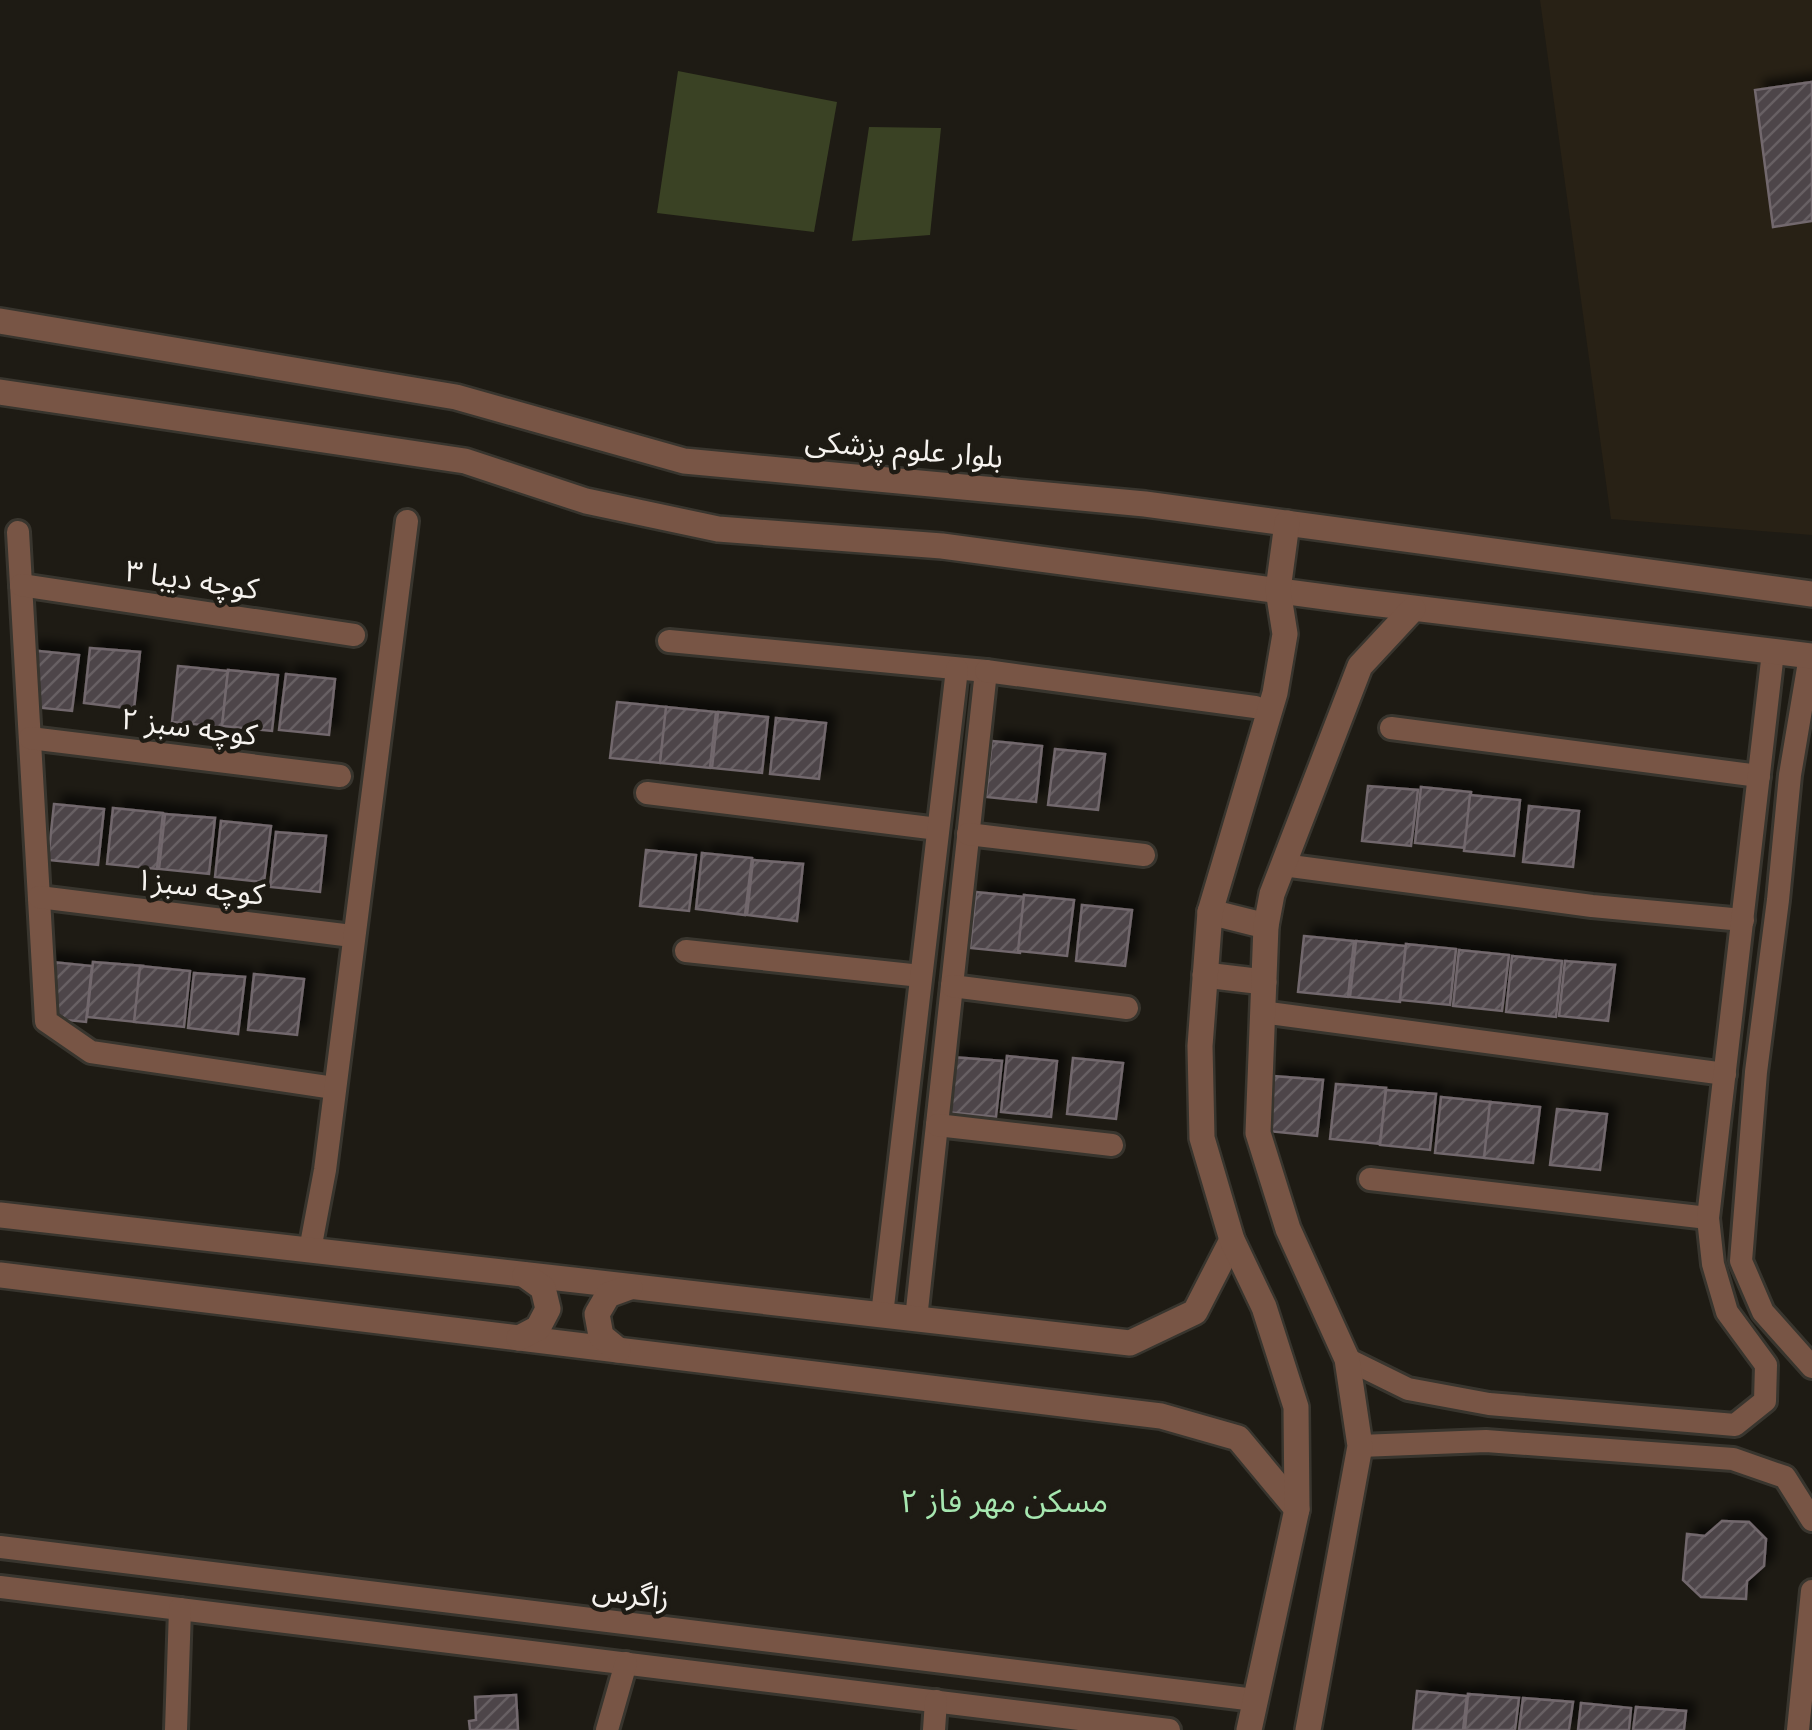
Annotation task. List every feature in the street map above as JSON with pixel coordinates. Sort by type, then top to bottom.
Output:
[{"type":"street","name":"بلوار علوم پزشکی","points":[[0,321],[456,397],[684,461],[1145,504],[1812,594]]},
{"type":"street","points":[[0,392],[466,461],[586,501],[718,530],[942,546],[1413,608],[1772,662],[1809,663],[1790,775],[1756,1072],[1741,1262],[1763,1312],[1812,1367]]},
{"type":"street","points":[[310,1250],[325,1170],[407,521]]},
{"type":"street","points":[[1249,1730],[1297,1509],[1296,1407],[1264,1307],[1232,1240],[1202,1138],[1200,1046],[1210,912],[1275,693],[1285,634],[1278,590],[1288,524]]},
{"type":"street","points":[[18,532],[46,1020],[91,1052],[334,1088]]},
{"type":"street","name":"کوچه دیبا ۳","points":[[21,586],[354,634]]},
{"type":"street","points":[[1308,1730],[1360,1446],[1346,1359],[1288,1229],[1258,1133],[1266,926],[1272,894],[1360,666],[1413,608]]},
{"type":"street","points":[[669,641],[986,672],[1255,707]]},
{"type":"street","points":[[1346,1359],[1408,1389],[1489,1404],[1736,1426],[1766,1401],[1766,1365],[1727,1312],[1713,1264],[1708,1218],[1772,662]]},
{"type":"street","points":[[882,1315],[957,669]]},
{"type":"street","points":[[916,1319],[986,672]]},
{"type":"street","points":[[1391,728],[1759,776]]},
{"type":"street","name":"کوچه سبز ۲","points":[[30,738],[340,776]]},
{"type":"street","points":[[647,793],[938,829]]},
{"type":"street","points":[[968,834],[1144,854]]},
{"type":"street","points":[[1283,865],[1592,906],[1743,920]]},
{"type":"street","name":"کوچه سبز۱","points":[[39,896],[352,936]]},
{"type":"street","points":[[1210,912],[1266,926]]},
{"type":"street","points":[[686,951],[922,976]]},
{"type":"street","points":[[1205,975],[1264,982]]},
{"type":"street","points":[[952,986],[1127,1008]]},
{"type":"street","points":[[1262,1012],[1726,1074]]},
{"type":"street","points":[[937,1125],[1112,1144]]},
{"type":"street","points":[[1370,1179],[1708,1218]]},
{"type":"street","points":[[0,1216],[1130,1343],[1196,1312],[1232,1240]]},
{"type":"street","points":[[0,1275],[1161,1416],[1238,1438],[1297,1509]]},
{"type":"street","points":[[518,1338],[538,1328],[548,1309],[543,1288],[525,1275]]},
{"type":"street","points":[[618,1350],[601,1336],[597,1314],[608,1295],[630,1287]]},
{"type":"street","points":[[1360,1446],[1486,1442],[1733,1459],[1786,1477],[1812,1520]]},
{"type":"street","name":"زاگرس","points":[[0,1547],[1255,1700]]},
{"type":"street","points":[[102,1599],[92,1590],[89,1577],[94,1566],[104,1560]]},
{"type":"street","points":[[0,1587],[1169,1730]]},
{"type":"street","points":[[1798,1730],[1812,1591]]},
{"type":"street","points":[[176,1730],[180,1609]]},
{"type":"street","points":[[607,1730],[626,1664]]},
{"type":"street","points":[[934,1730],[936,1702]]},
{"type":"shaded area","points":[[1540,0],[1812,0],[1812,535],[1611,519]]},
{"type":"green space","points":[[678,71],[837,102],[814,232],[657,213]]},
{"type":"green space","points":[[869,127],[941,128],[930,235],[852,241]]},
{"type":"building","points":[[1812,82],[1812,221],[1773,227],[1755,90]]},
{"type":"building","points":[[90,648],[140,652],[134,709],[84,703]]},
{"type":"building","points":[[29,650],[79,655],[72,711],[23,706]]},
{"type":"building","points":[[178,666],[228,671],[222,727],[172,722]]},
{"type":"building","points":[[228,670],[278,675],[272,731],[222,726]]},
{"type":"building","points":[[286,674],[335,679],[329,735],[279,730]]},
{"type":"building","points":[[617,702],[667,707],[660,763],[610,758]]},
{"type":"building","points":[[666,707],[716,712],[710,768],[660,763]]},
{"type":"building","points":[[718,712],[768,717],[762,773],[712,768]]},
{"type":"building","points":[[776,718],[826,723],[819,779],[770,774]]},
{"type":"building","points":[[992,741],[1042,746],[1036,802],[986,797]]},
{"type":"building","points":[[1055,749],[1105,754],[1098,810],[1048,805]]},
{"type":"building","points":[[1368,786],[1418,790],[1411,846],[1362,841]]},
{"type":"building","points":[[1421,787],[1471,792],[1465,848],[1415,843]]},
{"type":"building","points":[[1470,795],[1520,800],[1514,856],[1464,851]]},
{"type":"building","points":[[54,804],[104,809],[98,865],[48,860]]},
{"type":"building","points":[[1529,806],[1579,811],[1573,867],[1523,862]]},
{"type":"building","points":[[113,808],[163,813],[157,869],[107,864]]},
{"type":"building","points":[[165,814],[215,818],[209,874],[159,869]]},
{"type":"building","points":[[221,821],[271,826],[264,882],[215,877]]},
{"type":"building","points":[[276,832],[326,836],[320,892],[270,887]]},
{"type":"building","points":[[646,850],[696,855],[689,911],[640,906]]},
{"type":"building","points":[[702,853],[752,858],[745,915],[696,909]]},
{"type":"building","points":[[753,860],[803,864],[797,921],[747,915]]},
{"type":"building","points":[[976,892],[1026,897],[1020,953],[970,948]]},
{"type":"building","points":[[1024,895],[1074,900],[1067,956],[1018,951]]},
{"type":"building","points":[[1082,905],[1132,910],[1125,966],[1076,961]]},
{"type":"building","points":[[1304,936],[1354,941],[1348,997],[1298,992]]},
{"type":"building","points":[[1356,941],[1406,946],[1400,1002],[1350,997]]},
{"type":"building","points":[[1406,944],[1456,949],[1450,1005],[1400,1000]]},
{"type":"building","points":[[1459,950],[1509,955],[1502,1011],[1453,1006]]},
{"type":"building","points":[[1512,956],[1562,961],[1556,1017],[1506,1012]]},
{"type":"building","points":[[42,961],[92,966],[86,1022],[36,1017]]},
{"type":"building","points":[[1565,961],[1615,965],[1608,1021],[1559,1016]]},
{"type":"building","points":[[93,962],[143,966],[136,1022],[87,1017]]},
{"type":"building","points":[[140,966],[190,971],[184,1027],[134,1022]]},
{"type":"building","points":[[194,973],[245,977],[238,1034],[188,1028]]},
{"type":"building","points":[[254,974],[304,979],[297,1035],[248,1030]]},
{"type":"building","points":[[1007,1056],[1057,1061],[1051,1117],[1001,1112]]},
{"type":"building","points":[[952,1057],[1002,1061],[996,1117],[946,1112]]},
{"type":"building","points":[[1073,1058],[1123,1063],[1116,1119],[1067,1114]]},
{"type":"building","points":[[1273,1076],[1323,1080],[1317,1136],[1267,1131]]},
{"type":"building","points":[[1336,1084],[1386,1088],[1380,1144],[1330,1139]]},
{"type":"building","points":[[1386,1090],[1436,1094],[1430,1150],[1380,1145]]},
{"type":"building","points":[[1441,1097],[1491,1102],[1485,1158],[1435,1153]]},
{"type":"building","points":[[1490,1102],[1540,1107],[1533,1163],[1484,1158]]},
{"type":"building","points":[[1557,1109],[1607,1114],[1600,1170],[1550,1165]]},
{"type":"building","points":[[1722,1521],[1749,1522],[1766,1539],[1764,1566],[1747,1581],[1746,1599],[1701,1597],[1683,1580],[1687,1534],[1705,1536]]},
{"type":"building","points":[[1417,1691],[1467,1696],[1463,1730],[1413,1730]]},
{"type":"building","points":[[1468,1694],[1519,1698],[1515,1730],[1465,1730]]},
{"type":"building","points":[[516,1695],[518,1730],[470,1730],[469,1721],[476,1720],[475,1697]]},
{"type":"building","points":[[1523,1698],[1573,1702],[1569,1730],[1519,1730]]},
{"type":"building","points":[[1581,1703],[1631,1708],[1629,1730],[1578,1730]]},
{"type":"building","points":[[1636,1707],[1686,1711],[1684,1730],[1633,1730]]},
{"type":"district","name":"مسکن مهر فاز ۲","points":[[1004,1501]]}]
